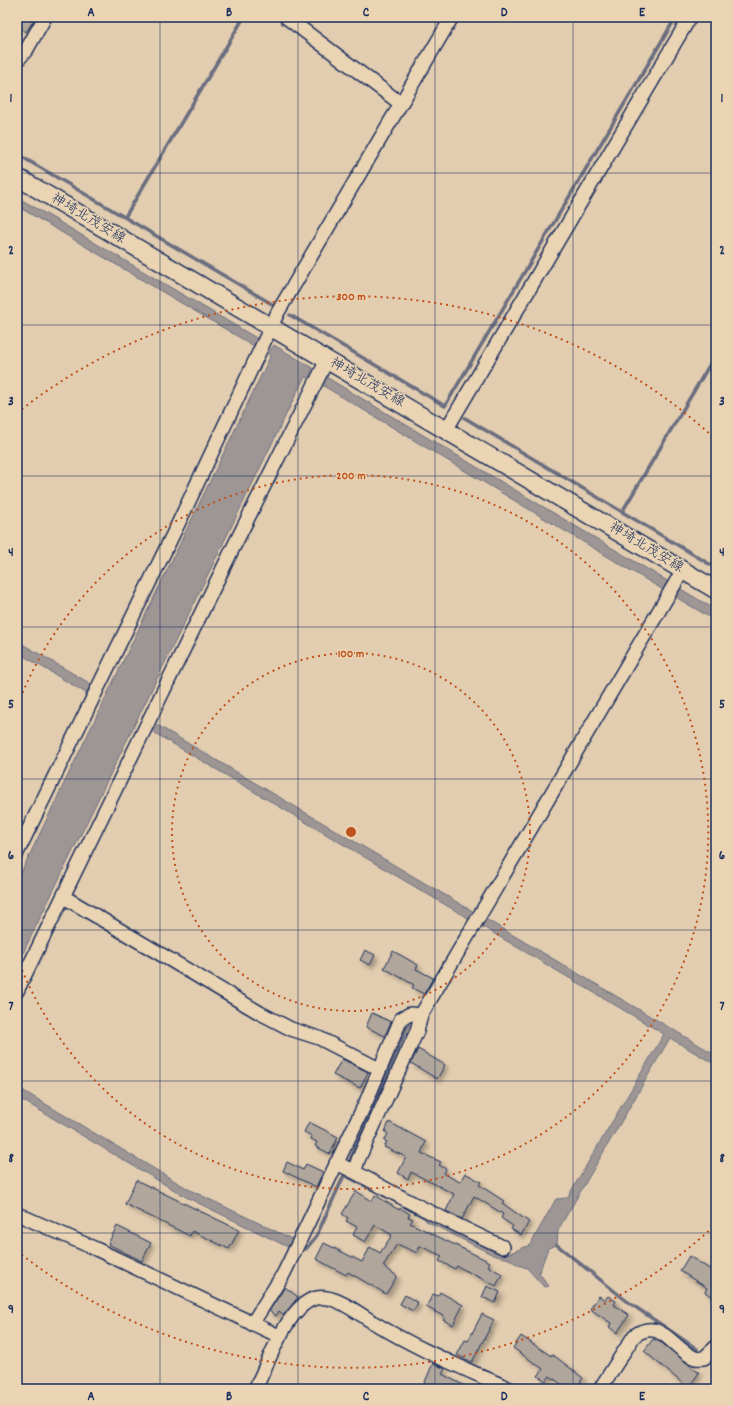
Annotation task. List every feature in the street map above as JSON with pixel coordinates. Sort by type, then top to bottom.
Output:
[{"type":"main road","name":"神埼北茂安線","points":[[17,177],[324,366],[446,430],[675,582],[716,590]]},
{"type":"street","points":[[17,61],[27,49],[45,17]]},
{"type":"street","points":[[286,17],[400,103]]},
{"type":"street","points":[[17,853],[269,333],[400,103],[452,17]]},
{"type":"street","points":[[446,430],[690,17]]},
{"type":"street","points":[[17,991],[324,366]]},
{"type":"street","points":[[346,1167],[358,1160],[417,1031],[421,1015],[675,582]]},
{"type":"street","points":[[64,897],[260,1014],[291,1029],[319,1038],[379,1069]]},
{"type":"street","points":[[252,1324],[284,1273],[346,1167],[366,1102],[401,1019],[410,1014],[421,1015]]},
{"type":"street","points":[[346,1167],[402,1198],[503,1247]]},
{"type":"street","points":[[17,1214],[96,1249],[279,1336]]},
{"type":"street","points":[[256,1389],[279,1336],[297,1311],[314,1298],[324,1297],[338,1302],[400,1339],[510,1389]]},
{"type":"street","points":[[600,1389],[634,1336],[642,1330],[650,1329],[658,1332],[695,1358],[704,1358],[716,1347]]},
{"type":"shaded area","points":[[17,197],[258,339],[254,346],[17,206]]},
{"type":"shaded area","points":[[274,345],[313,368],[309,377],[304,378],[17,965],[17,881],[270,357],[268,353]]},
{"type":"shaded area","points":[[326,377],[669,582],[665,591],[322,385]]},
{"type":"shaded area","points":[[679,588],[716,610],[716,621],[674,596]]},
{"type":"shaded area","points":[[17,641],[91,684],[86,693],[17,652]]},
{"type":"shaded area","points":[[157,725],[716,1055],[716,1065],[670,1038],[558,1230],[557,1245],[548,1248],[539,1273],[549,1286],[544,1287],[527,1268],[518,1265],[509,1259],[493,1255],[426,1221],[423,1215],[495,1252],[505,1255],[530,1245],[556,1199],[567,1198],[664,1034],[153,732]]},
{"type":"shaded area","points":[[17,1087],[190,1190],[292,1239],[288,1247],[186,1197],[17,1097]]},
{"type":"building","points":[[17,17],[36,17],[26,32],[17,25]]},
{"type":"building","points":[[365,950],[375,955],[370,965],[360,960]]},
{"type":"building","points":[[393,951],[418,965],[416,969],[433,978],[424,994],[412,988],[414,985],[384,968]]},
{"type":"building","points":[[372,1013],[391,1022],[385,1036],[366,1027]]},
{"type":"building","points":[[418,1049],[445,1065],[437,1079],[411,1063]]},
{"type":"building","points":[[342,1059],[368,1072],[360,1088],[333,1075]]},
{"type":"building","points":[[309,1122],[338,1137],[330,1154],[315,1146],[317,1142],[311,1139],[312,1136],[304,1132]]},
{"type":"building","points":[[389,1122],[426,1142],[421,1153],[441,1162],[439,1165],[446,1169],[444,1174],[460,1182],[465,1173],[481,1182],[479,1185],[504,1201],[502,1203],[529,1222],[521,1235],[511,1229],[513,1226],[501,1218],[503,1214],[474,1196],[462,1219],[446,1211],[454,1194],[411,1172],[408,1179],[398,1173],[406,1157],[384,1147],[387,1142],[384,1141],[388,1134],[385,1132]]},
{"type":"building","points":[[287,1162],[303,1170],[306,1164],[323,1172],[316,1187],[283,1171]]},
{"type":"building","points":[[136,1180],[239,1230],[229,1249],[192,1231],[190,1236],[125,1204]]},
{"type":"building","points":[[356,1191],[372,1201],[375,1195],[399,1210],[400,1208],[410,1214],[408,1217],[413,1219],[410,1223],[490,1262],[488,1266],[502,1274],[496,1286],[457,1266],[455,1269],[439,1261],[442,1256],[420,1246],[417,1253],[397,1244],[383,1266],[397,1276],[386,1294],[348,1272],[346,1275],[316,1259],[324,1243],[362,1262],[370,1247],[380,1253],[392,1235],[375,1225],[365,1242],[353,1235],[357,1227],[346,1221],[348,1218],[342,1214]]},
{"type":"building","points":[[117,1226],[151,1243],[142,1261],[108,1244]]},
{"type":"building","points":[[689,1256],[716,1273],[716,1300],[705,1292],[707,1288],[680,1271]]},
{"type":"building","points":[[487,1286],[500,1292],[495,1303],[482,1297]]},
{"type":"building","points":[[285,1287],[298,1297],[284,1315],[279,1311],[276,1316],[269,1311]]},
{"type":"building","points":[[440,1292],[463,1305],[453,1325],[443,1320],[445,1317],[426,1307],[433,1294],[438,1296]]},
{"type":"building","points":[[405,1295],[418,1303],[413,1311],[400,1304]]},
{"type":"building","points":[[599,1296],[605,1300],[608,1296],[616,1301],[614,1305],[629,1315],[617,1333],[609,1327],[611,1323],[590,1309]]},
{"type":"building","points":[[482,1314],[494,1320],[472,1362],[457,1355],[465,1340],[468,1341]]},
{"type":"building","points":[[521,1336],[551,1356],[552,1354],[583,1378],[576,1389],[568,1389],[550,1376],[546,1381],[538,1376],[543,1369],[513,1348]]},
{"type":"building","points":[[653,1339],[662,1343],[699,1373],[688,1388],[644,1351]]},
{"type":"building","points":[[433,1363],[445,1369],[442,1374],[471,1389],[422,1389]]},
{"type":"waterway","points":[[125,217],[244,17]]},
{"type":"waterway","points":[[290,315],[445,406],[676,17]]},
{"type":"waterway","points":[[17,154],[272,304]]},
{"type":"waterway","points":[[622,512],[716,354]]},
{"type":"waterway","points":[[465,418],[716,568]]},
{"type":"waterway","points":[[348,1165],[408,1025]]},
{"type":"waterway","points":[[306,1249],[316,1237],[346,1171]]},
{"type":"waterway","points":[[344,1175],[385,1196]]},
{"type":"waterway","points":[[405,1207],[424,1217]]},
{"type":"waterway","points":[[557,1245],[628,1302],[697,1349]]}]
